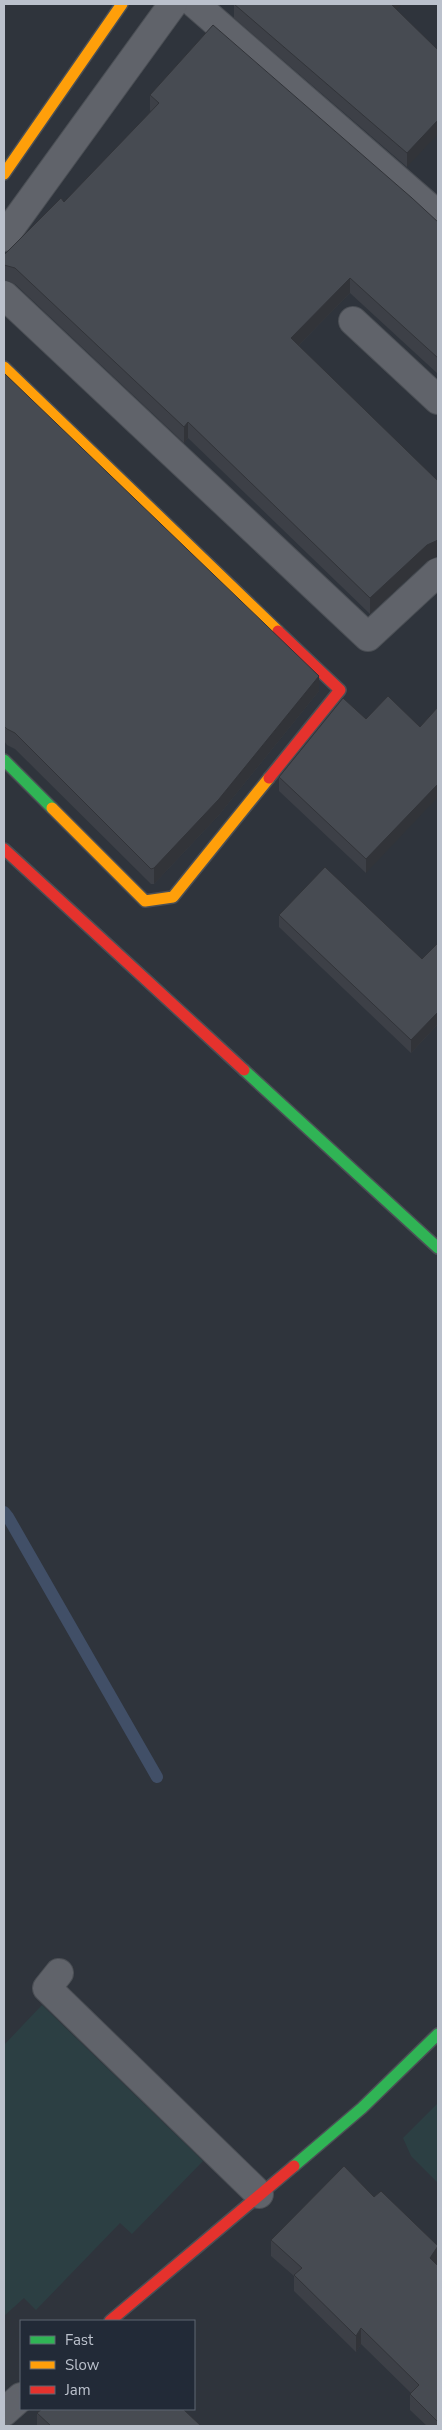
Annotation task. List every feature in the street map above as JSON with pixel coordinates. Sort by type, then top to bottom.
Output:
[{"type":"street","points":[[4,174],[122,4]]},
{"type":"street","points":[[4,237],[173,4]]},
{"type":"street","points":[[195,4],[438,215]]},
{"type":"street","points":[[4,295],[368,637],[438,572]]},
{"type":"street","points":[[353,321],[438,400]]},
{"type":"street","points":[[4,367],[340,690],[173,897],[144,900],[4,760]]},
{"type":"street","points":[[4,849],[438,1248]]},
{"type":"street","points":[[59,1973],[47,1988],[259,2194]]},
{"type":"street","points":[[111,2320],[362,2108],[438,2034]]},
{"type":"street","points":[[4,2412],[20,2398]]},
{"type":"green space","points":[[42,2005],[203,2161],[132,2234],[120,2223],[36,2310],[24,2298],[4,2316],[4,2045]]},
{"type":"green space","points":[[438,2103],[438,2183],[411,2156],[403,2138]]},
{"type":"building","points":[[234,4],[391,4],[438,50],[438,120],[407,153]]},
{"type":"building","points":[[213,25],[438,222],[438,358],[350,278],[291,338],[438,481],[438,539],[427,545],[370,598],[188,422],[184,427],[15,268],[4,265],[4,255],[61,198],[64,202],[159,103],[150,95]]},
{"type":"building","points":[[4,373],[319,676],[219,799],[151,869],[15,733],[4,726]]},
{"type":"building","points":[[388,696],[420,727],[438,707],[438,784],[366,859],[279,777],[343,698],[366,719]]},
{"type":"building","points":[[325,867],[422,959],[438,943],[438,1012],[411,1040],[279,915]]},
{"type":"building","points":[[344,2166],[374,2197],[381,2191],[438,2246],[430,2258],[438,2266],[438,2422],[410,2394],[419,2385],[361,2328],[356,2336],[294,2275],[302,2268],[271,2240]]},
{"type":"building","points":[[41,2410],[184,2410],[201,2426],[51,2426],[37,2413]]},
{"type":"waterway","points":[[4,1512],[157,1777]]},
{"type":"traffic: fast","points":[[4,760],[52,808]]},
{"type":"traffic: fast","points":[[244,1070],[438,1248]]},
{"type":"traffic: fast","points":[[294,2166],[362,2108],[438,2034]]},
{"type":"traffic: slow","points":[[4,174],[122,4]]},
{"type":"traffic: slow","points":[[4,367],[278,631]]},
{"type":"traffic: slow","points":[[52,808],[145,901],[173,897],[269,778]]},
{"type":"traffic: jam","points":[[269,778],[340,690],[278,631]]},
{"type":"traffic: jam","points":[[4,849],[244,1070]]},
{"type":"traffic: jam","points":[[111,2320],[294,2166]]}]
